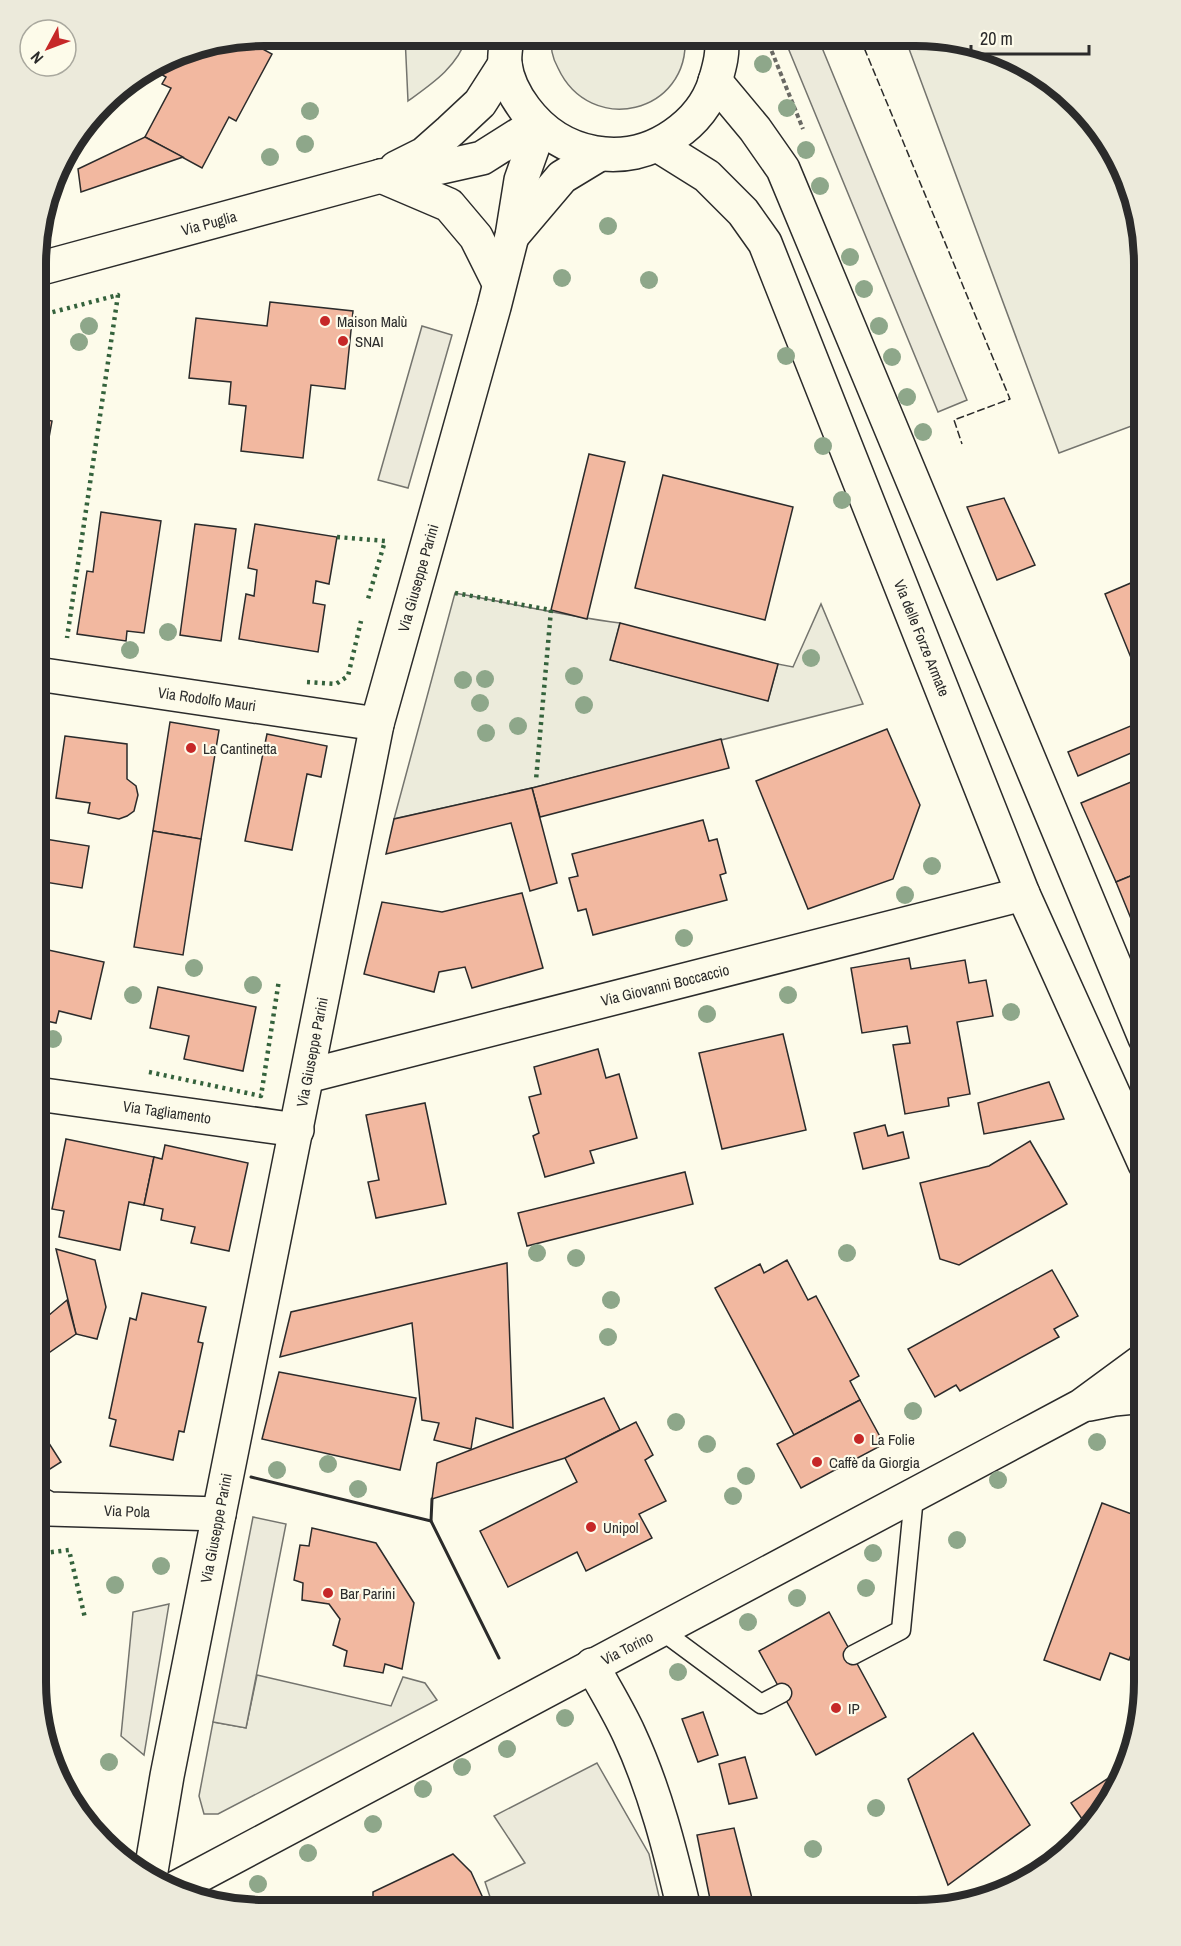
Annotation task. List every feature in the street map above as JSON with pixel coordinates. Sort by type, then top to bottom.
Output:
[{"type":"street","points":[[506,50],[516,96],[538,125],[558,140],[579,149],[616,155],[659,146],[690,124],[712,93],[721,64],[722,46]]},
{"type":"street","name":"Via Puglia","points":[[381,176],[424,154],[480,103],[506,50]]},
{"type":"street","points":[[715,81],[755,129],[783,169],[1134,1012]]},
{"type":"street","name":"Via Puglia","points":[[46,267],[381,176],[424,171],[482,158],[538,125]]},
{"type":"street","name":"Via Giuseppe Parini","points":[[152,1868],[167,1776],[377,724],[494,307],[512,236],[521,180],[538,125]]},
{"type":"street","name":"Via delle Forze Armate","points":[[659,146],[708,176],[743,212],[765,243],[1023,894],[1134,1140]]},
{"type":"street","name":"Via Giuseppe Parini","points":[[512,236],[562,177],[600,154]]},
{"type":"street","points":[[381,176],[449,205],[476,237],[499,283]]},
{"type":"street","name":"Via Rodolfo Mauri","points":[[46,675],[377,724]]},
{"type":"street","name":"Via Giovanni Boccaccio","points":[[307,1076],[1023,894]]},
{"type":"street","name":"Via Tagliamento","points":[[46,1095],[297,1130]]},
{"type":"street","name":"Via Torino","points":[[183,1884],[1082,1406],[1134,1367]]},
{"type":"street","name":"Via Torino","points":[[1082,1406],[1134,1397]]},
{"type":"street","name":"Via Pola","points":[[46,1507],[219,1514]]},
{"type":"street","points":[[603,1660],[665,1831],[682,1900]]},
{"type":"lane","points":[[853,1655],[901,1630],[914,1496]]},
{"type":"lane","points":[[661,1630],[761,1704],[782,1693]]},
{"type":"shaded area","points":[[405,46],[464,46],[451,66],[408,101]]},
{"type":"shaded area","points":[[552,46],[684,46],[682,63],[672,84],[655,99],[635,107],[614,109],[592,103],[573,90],[558,68]]},
{"type":"shaded area","points":[[787,46],[821,46],[967,400],[938,412]]},
{"type":"shaded area","points":[[908,46],[945,48],[973,54],[1000,63],[1038,83],[1071,110],[1090,132],[1112,168],[1123,194],[1134,250],[1134,425],[1059,453]]},
{"type":"shaded area","points":[[422,326],[452,335],[408,488],[378,480]]},
{"type":"shaded area","points":[[455,593],[620,623],[611,660],[768,700],[778,664],[793,667],[821,604],[863,704],[532,788],[394,819]]},
{"type":"shaded area","points":[[253,1517],[286,1524],[246,1728],[213,1722]]},
{"type":"shaded area","points":[[169,1604],[144,1755],[121,1736],[133,1612]]},
{"type":"shaded area","points":[[257,1675],[391,1706],[403,1677],[425,1683],[437,1700],[218,1814],[204,1814],[199,1796],[213,1722],[246,1728]]},
{"type":"shaded area","points":[[597,1763],[649,1854],[660,1900],[491,1900],[485,1882],[525,1863],[494,1816]]},
{"type":"building","points":[[258,46],[272,54],[236,121],[229,117],[202,168],[145,137],[171,88],[162,84],[166,77],[160,73],[208,54]]},
{"type":"building","points":[[145,137],[183,157],[81,192],[78,169]]},
{"type":"building","points":[[270,302],[353,311],[345,389],[311,385],[303,458],[241,451],[246,406],[229,404],[231,382],[189,378],[196,318],[267,326]]},
{"type":"building","points":[[46,420],[52,421],[46,454]]},
{"type":"building","points":[[589,454],[625,462],[587,619],[551,610]]},
{"type":"building","points":[[663,475],[793,507],[765,620],[635,588]]},
{"type":"building","points":[[1004,498],[1035,565],[997,580],[967,507]]},
{"type":"building","points":[[101,512],[161,521],[144,633],[127,631],[126,641],[77,634],[87,571],[93,572]]},
{"type":"building","points":[[195,524],[236,529],[221,641],[180,635]]},
{"type":"building","points":[[255,524],[337,537],[329,584],[316,581],[313,603],[325,605],[318,652],[239,639],[246,594],[254,596],[257,570],[248,568]]},
{"type":"building","points":[[1134,582],[1134,665],[1105,594]]},
{"type":"building","points":[[620,623],[778,664],[768,701],[610,660]]},
{"type":"building","points":[[170,722],[219,730],[201,839],[153,831]]},
{"type":"building","points":[[1134,725],[1134,752],[1078,776],[1068,752]]},
{"type":"building","points":[[887,729],[920,805],[893,879],[808,909],[756,781]]},
{"type":"building","points":[[267,734],[327,746],[321,777],[307,774],[292,850],[245,841]]},
{"type":"building","points":[[65,736],[127,744],[127,779],[136,786],[138,795],[134,811],[119,819],[88,813],[90,803],[56,798]]},
{"type":"building","points":[[721,739],[729,768],[540,817],[532,788]]},
{"type":"building","points":[[1131,782],[1134,789],[1134,813],[1131,815],[1134,822],[1134,875],[1116,882],[1081,803]]},
{"type":"building","points":[[532,788],[557,883],[530,891],[511,823],[386,854],[394,819]]},
{"type":"building","points":[[703,820],[709,841],[717,839],[726,873],[720,875],[727,900],[593,935],[586,909],[578,911],[569,878],[578,876],[572,854]]},
{"type":"building","points":[[153,831],[201,839],[183,955],[134,947]]},
{"type":"building","points":[[46,839],[89,846],[82,888],[46,882]]},
{"type":"building","points":[[1134,875],[1134,926],[1116,882]]},
{"type":"building","points":[[522,893],[543,968],[472,988],[465,967],[439,972],[434,992],[364,974],[382,902],[442,912]]},
{"type":"building","points":[[46,950],[104,962],[91,1019],[59,1011],[56,1023],[46,1021]]},
{"type":"building","points":[[909,958],[911,969],[965,960],[969,983],[986,980],[993,1016],[957,1022],[970,1094],[948,1098],[949,1106],[905,1114],[893,1045],[910,1043],[907,1026],[862,1033],[851,968]]},
{"type":"building","points":[[158,987],[256,1007],[243,1071],[184,1059],[189,1036],[150,1028]]},
{"type":"building","points":[[783,1034],[806,1130],[722,1149],[699,1053]]},
{"type":"building","points":[[598,1049],[606,1078],[619,1074],[637,1138],[590,1151],[594,1163],[545,1177],[533,1136],[539,1133],[529,1097],[541,1094],[534,1067]]},
{"type":"building","points":[[1049,1082],[1064,1119],[984,1134],[978,1103]]},
{"type":"building","points":[[425,1103],[446,1204],[376,1218],[368,1182],[379,1180],[366,1115]]},
{"type":"building","points":[[885,1125],[888,1136],[903,1132],[909,1158],[863,1169],[854,1133]]},
{"type":"building","points":[[66,1139],[154,1157],[144,1205],[129,1202],[120,1250],[59,1237],[64,1211],[52,1209]]},
{"type":"building","points":[[1030,1141],[1067,1204],[959,1265],[940,1259],[920,1183],[989,1166]]},
{"type":"building","points":[[165,1145],[248,1163],[229,1251],[191,1243],[195,1227],[161,1220],[163,1209],[144,1205],[154,1157],[162,1159]]},
{"type":"building","points":[[685,1172],[693,1204],[527,1246],[518,1213]]},
{"type":"building","points":[[56,1249],[95,1260],[106,1307],[97,1339],[76,1334]]},
{"type":"building","points":[[787,1260],[808,1300],[816,1296],[859,1376],[850,1381],[860,1400],[794,1435],[715,1288],[760,1264],[764,1273]]},
{"type":"building","points":[[507,1263],[513,1428],[476,1418],[471,1449],[434,1440],[439,1423],[422,1420],[412,1323],[280,1357],[291,1312]]},
{"type":"building","points":[[1052,1270],[1078,1316],[1054,1329],[1059,1337],[960,1391],[956,1385],[935,1397],[908,1349]]},
{"type":"building","points":[[142,1293],[206,1307],[198,1342],[203,1343],[184,1432],[179,1431],[173,1460],[110,1446],[116,1420],[109,1418],[130,1318],[136,1320]]},
{"type":"building","points":[[67,1300],[76,1334],[46,1355],[46,1318]]},
{"type":"building","points":[[279,1372],[416,1398],[400,1470],[262,1439]]},
{"type":"building","points":[[604,1398],[620,1430],[565,1458],[432,1499],[437,1463]]},
{"type":"building","points":[[860,1400],[884,1444],[801,1488],[777,1444]]},
{"type":"building","points":[[636,1422],[653,1455],[645,1460],[666,1501],[639,1514],[652,1538],[586,1571],[577,1552],[508,1587],[480,1531],[577,1482],[565,1458]]},
{"type":"building","points":[[46,1439],[61,1462],[46,1472]]},
{"type":"building","points":[[1102,1503],[1134,1515],[1134,1647],[1129,1660],[1110,1653],[1100,1680],[1044,1660]]},
{"type":"building","points":[[312,1528],[376,1543],[414,1603],[402,1669],[385,1664],[383,1673],[344,1666],[347,1651],[333,1645],[340,1619],[329,1604],[302,1600],[303,1583],[294,1580],[300,1545],[309,1546]]},
{"type":"building","points":[[829,1612],[886,1717],[816,1755],[759,1651]]},
{"type":"building","points":[[703,1712],[718,1755],[698,1762],[682,1719]]},
{"type":"building","points":[[973,1733],[1030,1825],[948,1885],[908,1779]]},
{"type":"building","points":[[745,1757],[757,1798],[729,1804],[719,1764]]},
{"type":"building","points":[[1114,1775],[1098,1803],[1084,1822],[1071,1803]]},
{"type":"building","points":[[734,1828],[752,1900],[710,1900],[697,1835]]},
{"type":"building","points":[[453,1854],[471,1872],[484,1900],[373,1900],[373,1892]]},
{"type":"hedge","points":[[46,314],[118,295],[67,638]]},
{"type":"hedge","points":[[337,537],[385,541],[368,599]]},
{"type":"hedge","points":[[455,593],[551,610],[536,780]]},
{"type":"hedge","points":[[307,682],[336,684],[348,676],[361,621]]},
{"type":"hedge","points":[[149,1072],[261,1096],[279,980]]},
{"type":"hedge","points":[[46,1553],[69,1550],[85,1618]]},
{"type":"fence","points":[[863,46],[1010,399],[954,420],[962,444]]},
{"type":"wall","points":[[251,1477],[431,1521]]},
{"type":"wall","points":[[432,1499],[431,1521],[499,1658]]},
{"type":"place","name":"Maison Malù","points":[[325,321]]},
{"type":"place","name":"SNAI","points":[[343,341]]},
{"type":"place","name":"La Cantinetta","points":[[191,748]]},
{"type":"place","name":"La Folie","points":[[859,1439]]},
{"type":"place","name":"Caffè da Giorgia","points":[[817,1462]]},
{"type":"place","name":"Unipol","points":[[591,1527]]},
{"type":"place","name":"Bar Parini","points":[[328,1593]]},
{"type":"place","name":"IP","points":[[836,1708]]}]
